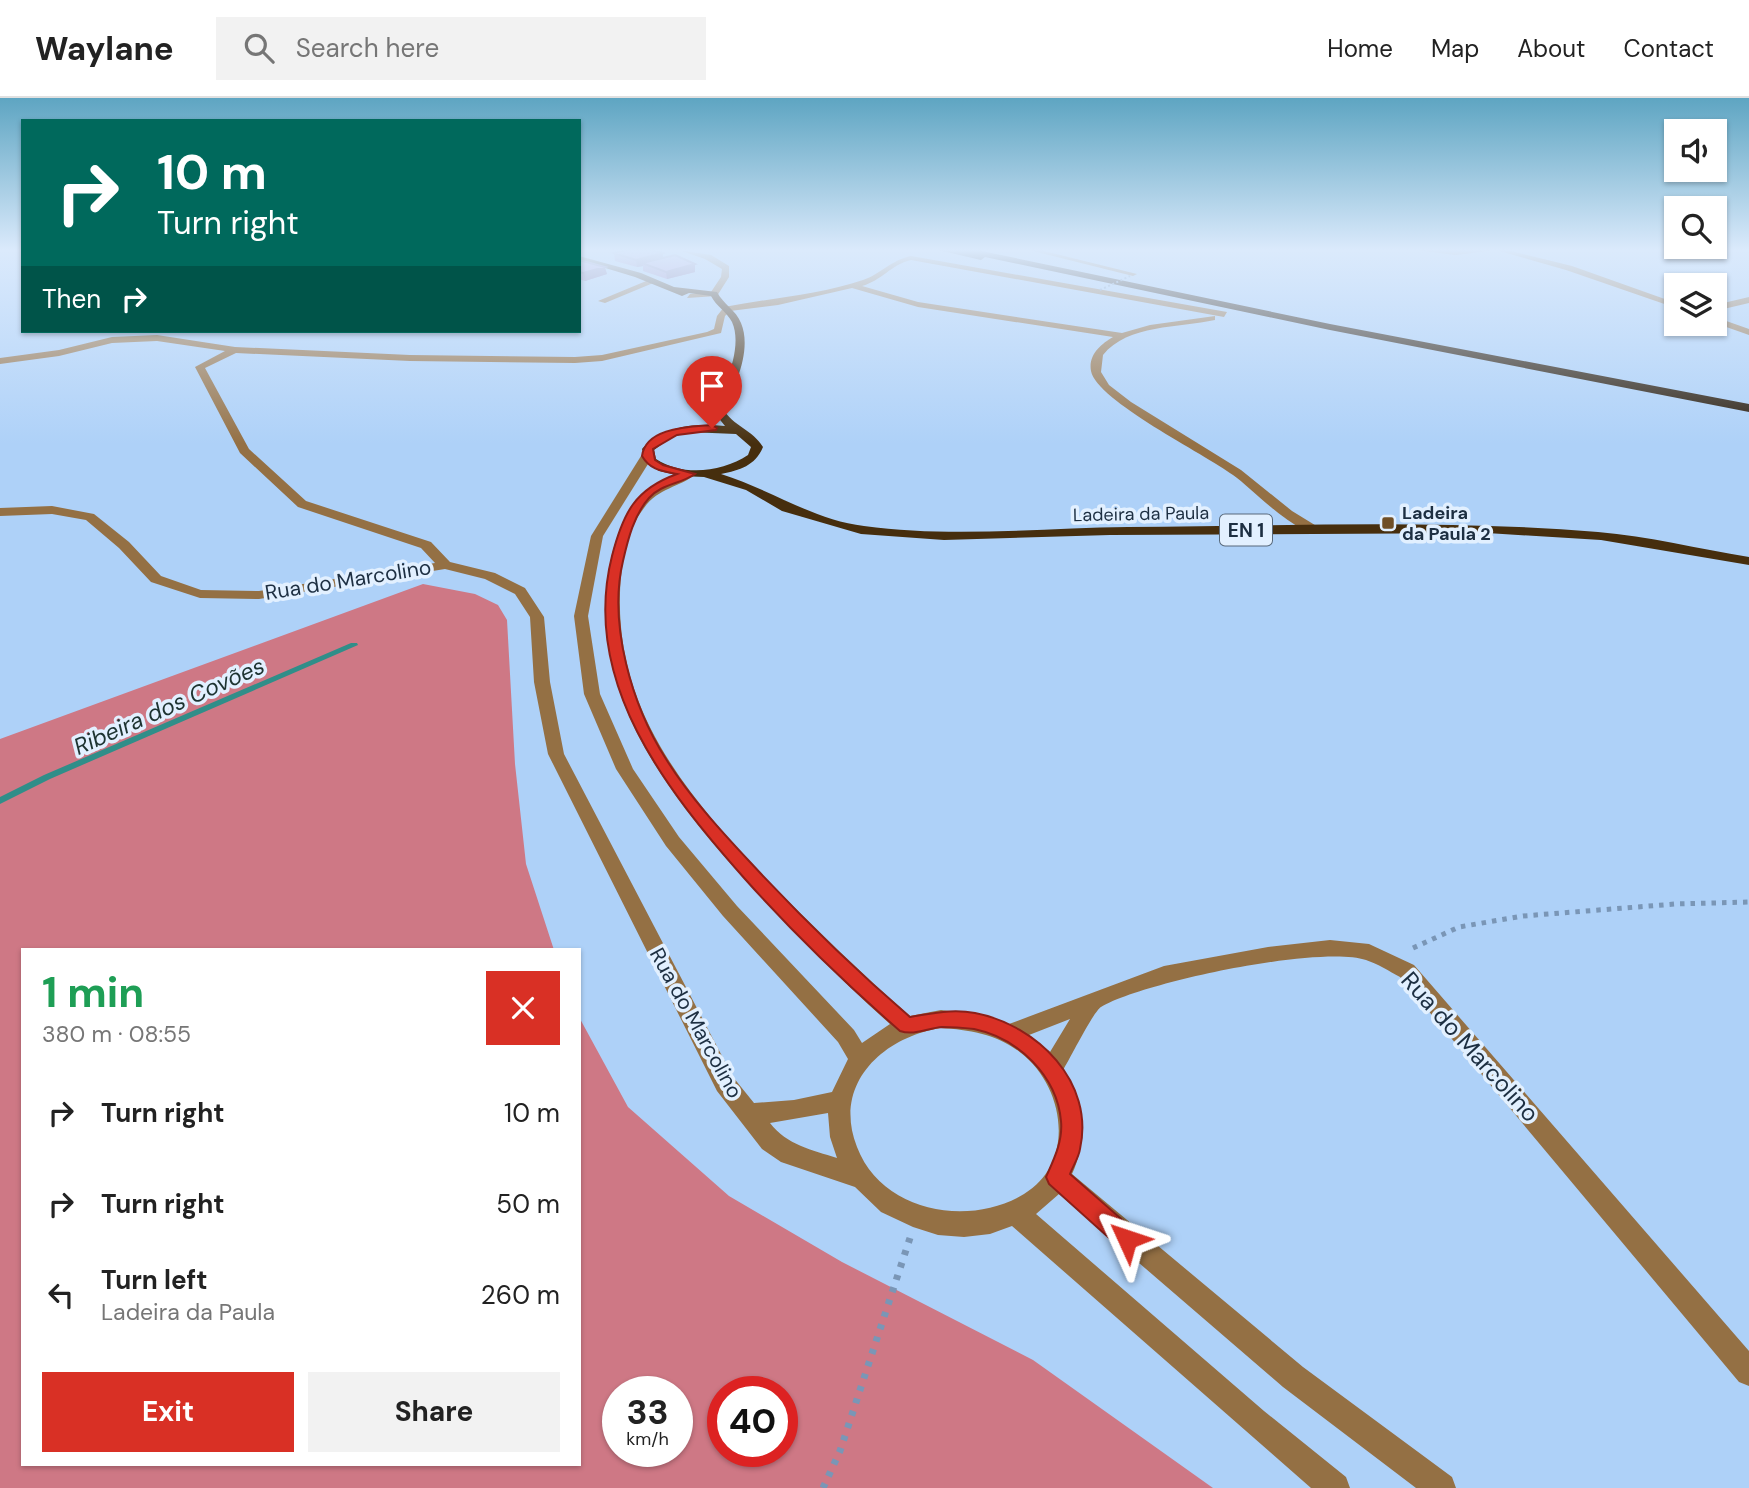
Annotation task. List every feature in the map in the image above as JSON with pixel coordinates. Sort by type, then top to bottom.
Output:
[{"type":"highway","points":[[1273,315],[1749,408]]},
{"type":"main road","points":[[689,429],[719,410],[738,359],[741,338],[737,320],[732,315]]},
{"type":"main road","points":[[719,410],[734,431]]},
{"type":"main road","points":[[750,460],[738,466],[697,473],[660,468],[647,456],[653,442],[674,432],[712,428],[734,431],[753,440],[757,446],[746,477],[750,487]]},
{"type":"main road","name":"EN 1","points":[[697,473],[750,487]]},
{"type":"main road","name":"Ladeira da Paula","points":[[750,487],[786,509],[861,530],[944,536],[1110,531],[1487,529],[1601,536],[1749,561]]},
{"type":"street","points":[[0,361],[59,353],[112,341],[156,338],[234,350],[410,358],[575,360],[602,358],[710,334],[718,331],[722,315]]},
{"type":"street","points":[[995,315],[1122,336]]},
{"type":"street","points":[[1207,315],[1122,336],[1108,344],[1098,355],[1096,372],[1105,387],[1127,404],[1237,472],[1288,514],[1317,530]]},
{"type":"street","points":[[1727,324],[1749,332]]},
{"type":"street","points":[[234,350],[200,368],[244,450],[302,504],[426,545],[445,565]]},
{"type":"street","points":[[647,456],[623,484],[598,531],[583,582],[580,637],[593,700],[622,769],[672,844],[846,1036],[859,1058]]},
{"type":"street","points":[[697,473],[660,484],[647,493],[624,532],[612,580],[613,632],[627,695],[658,760],[710,829],[837,965],[907,1026]]},
{"type":"street","name":"Rua do Marcolino","points":[[0,512],[52,510],[90,517],[124,544],[156,579],[200,594],[259,595],[445,565],[490,576],[520,591],[537,617],[542,682],[556,754],[725,1084],[770,1142],[790,1154],[860,1177]]},
{"type":"street","name":"Rua do Marcolino","points":[[1009,1033],[1164,974],[1330,948],[1369,952],[1407,971],[1749,1372]]},
{"type":"street","points":[[1052,1069],[1090,1004]]},
{"type":"street","points":[[941,1019],[976,1021],[1009,1033],[1033,1049],[1052,1069],[1066,1094],[1072,1122],[1069,1150],[1057,1177],[1040,1198],[1015,1213],[992,1222],[942,1224],[917,1218],[895,1208],[876,1194],[860,1177],[846,1152],[839,1125],[841,1098],[848,1077],[859,1058],[881,1039],[907,1026],[941,1019]]},
{"type":"street","name":"Rua do Marcolino","points":[[748,1113],[778,1114],[805,1110],[841,1098]]},
{"type":"street","points":[[1057,1177],[1293,1377],[1441,1488]]},
{"type":"street","points":[[1015,1213],[1091,1276],[1278,1443],[1335,1488]]},
{"type":"path","points":[[1385,960],[1459,927],[1523,916],[1675,904],[1749,902]]},
{"type":"path","points":[[823,1488],[839,1451],[917,1218]]},
{"type":"shaded area","points":[[423,584],[475,594],[498,605],[507,620],[515,764],[526,864],[553,948],[21,948],[21,1466],[581,1466],[581,1021],[628,1107],[729,1196],[842,1262],[1033,1360],[1213,1488],[0,1488],[0,739]]},
{"type":"waterway","name":"Ribeira dos Covões","points":[[0,801],[47,777],[354,645]]},
{"type":"place","name":"Ladeira da Paula 2","points":[[1388,523]]},
{"type":"route","points":[[712,428],[674,432],[653,442],[648,449],[647,456],[660,468],[690,474],[660,484],[638,504],[624,532],[612,580],[613,632],[627,695],[658,760],[710,829],[789,916],[837,965],[907,1026],[941,1019],[976,1021],[1009,1033],[1033,1049],[1052,1069],[1066,1094],[1072,1122],[1069,1150],[1057,1177],[1127,1239]]}]
